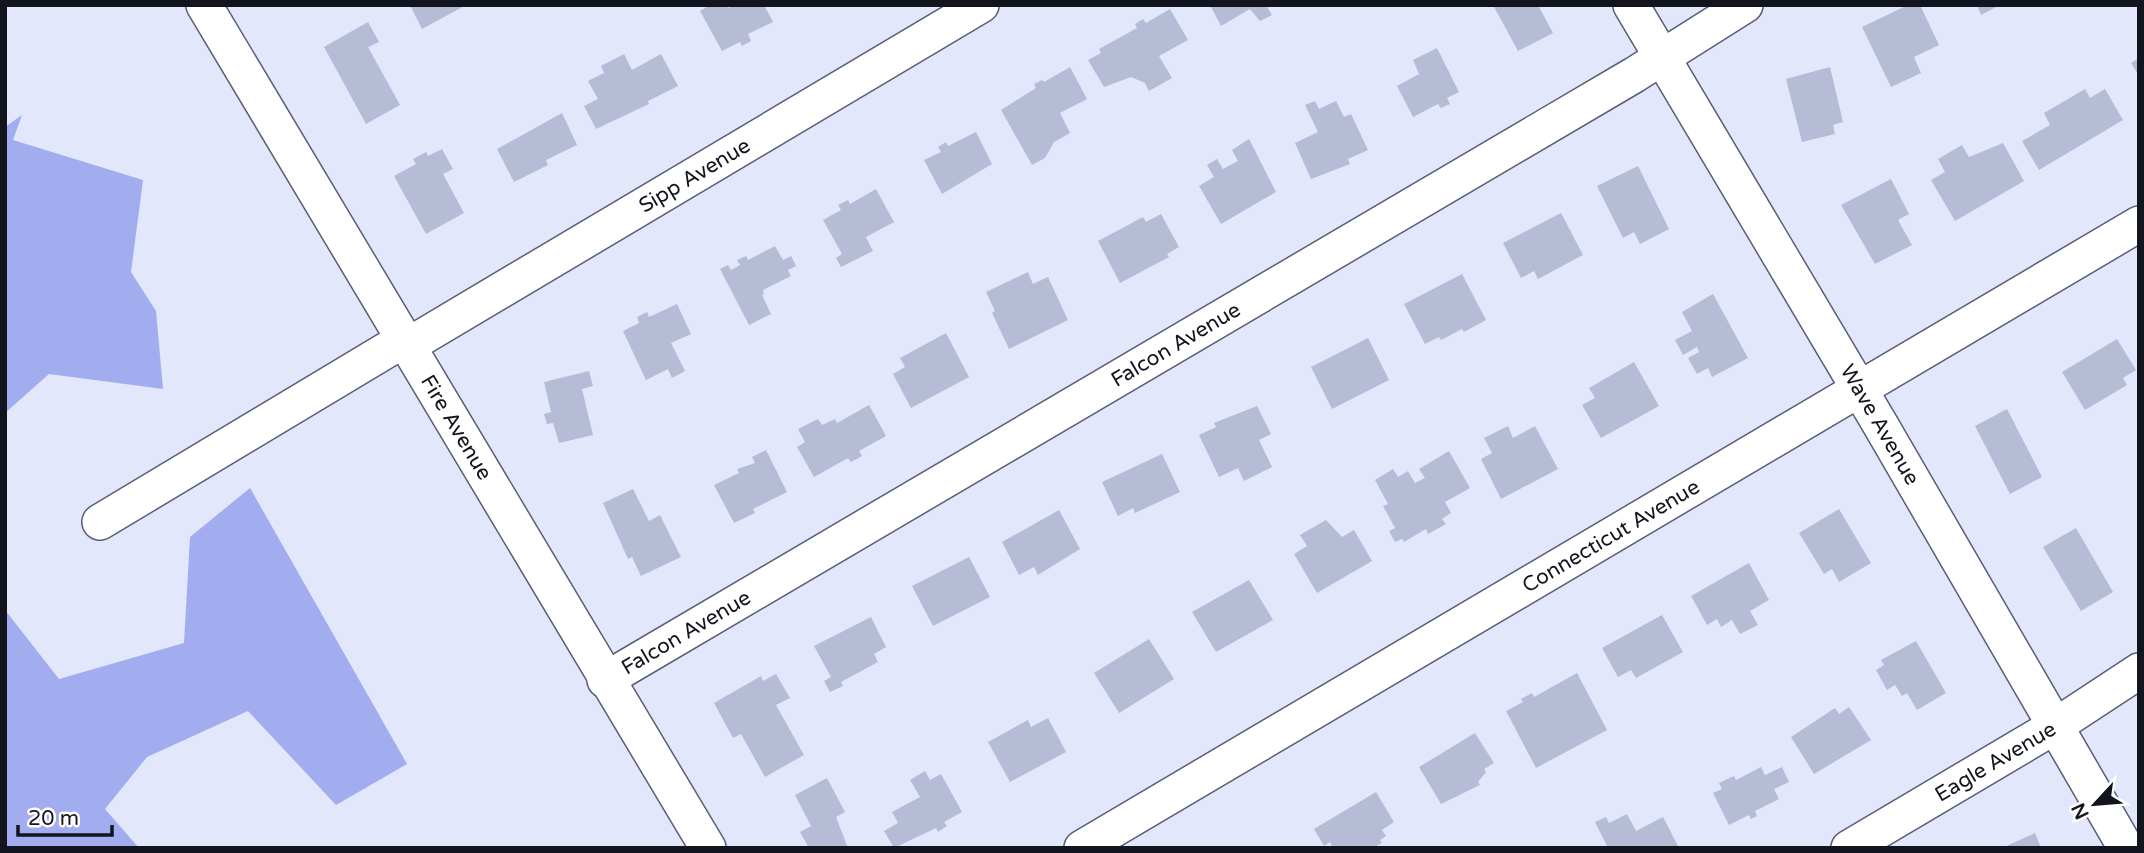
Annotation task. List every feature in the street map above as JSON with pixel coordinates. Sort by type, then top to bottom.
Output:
[{"type":"street","name":"Sipp Avenue","points":[[100,522],[981,5]]},
{"type":"street","name":"Wave Avenue","points":[[1631,5],[1860,389],[2126,848]]},
{"type":"street","name":"Falcon Avenue","points":[[606,680],[1663,57],[1745,5]]},
{"type":"street","name":"Fire Avenue","points":[[215,9],[407,342],[708,848]]},
{"type":"street","name":"Connecticut Avenue","points":[[1082,848],[2139,224]]},
{"type":"street","name":"Eagle Avenue","points":[[1849,848],[2057,725],[2139,671]]},
{"type":"shaded area","points":[[22,115],[13,140],[143,180],[131,272],[156,311],[163,389],[49,374],[5,413],[5,127]]},
{"type":"shaded area","points":[[250,488],[407,764],[336,805],[248,711],[147,757],[105,809],[139,848],[5,848],[5,610],[59,679],[184,643],[190,537]]},
{"type":"building","points":[[410,5],[466,5],[422,29]]},
{"type":"building","points":[[710,5],[726,5],[728,8],[734,5],[764,5],[773,22],[748,34],[751,41],[742,46],[740,42],[722,51],[700,11]]},
{"type":"building","points":[[1210,5],[1266,5],[1272,15],[1260,21],[1250,9],[1221,26]]},
{"type":"building","points":[[1493,5],[1538,5],[1553,33],[1518,51]]},
{"type":"building","points":[[1908,5],[1920,5],[1939,45],[1914,57],[1921,73],[1891,87],[1862,27]]},
{"type":"building","points":[[1977,5],[2000,5],[1981,15]]},
{"type":"building","points":[[1170,9],[1188,40],[1159,56],[1172,78],[1149,91],[1145,83],[1131,77],[1104,87],[1088,60],[1101,53],[1099,49],[1137,28],[1135,24],[1143,19],[1146,23]]},
{"type":"building","points":[[368,22],[379,42],[368,47],[400,105],[366,124],[324,47]]},
{"type":"building","points":[[1437,48],[1459,92],[1447,98],[1450,104],[1441,108],[1438,104],[1413,117],[1397,86],[1419,74],[1413,60]]},
{"type":"building","points":[[624,54],[632,70],[661,54],[678,86],[648,101],[649,104],[596,129],[584,106],[598,99],[588,81],[604,73],[601,66]]},
{"type":"building","points":[[2139,58],[2139,76],[2131,63]]},
{"type":"building","points":[[1070,67],[1087,99],[1060,113],[1070,133],[1054,142],[1045,158],[1032,165],[1001,110],[1036,88],[1034,84],[1042,80],[1044,82]]},
{"type":"building","points":[[1830,67],[1843,122],[1833,125],[1835,134],[1802,142],[1786,79]]},
{"type":"building","points":[[2085,89],[2090,98],[2105,89],[2123,120],[2039,170],[2022,141],[2050,125],[2044,113]]},
{"type":"building","points":[[1315,101],[1319,109],[1336,101],[1344,117],[1351,114],[1368,150],[1348,159],[1350,164],[1311,179],[1295,143],[1318,132],[1305,105]]},
{"type":"building","points":[[562,113],[577,145],[546,160],[548,165],[514,182],[497,149]]},
{"type":"building","points":[[976,132],[992,164],[942,194],[924,160],[941,152],[938,147],[946,142],[948,146]]},
{"type":"building","points":[[1249,139],[1276,192],[1221,224],[1199,186],[1214,177],[1207,165],[1217,159],[1223,169],[1238,161],[1232,150]]},
{"type":"building","points":[[2003,143],[2024,181],[1955,221],[1931,180],[1945,172],[1938,159],[1962,145],[1969,157]]},
{"type":"building","points":[[442,149],[453,169],[443,174],[464,213],[426,234],[394,176],[416,164],[413,159],[426,152],[428,156]]},
{"type":"building","points":[[1638,166],[1669,229],[1640,244],[1634,232],[1623,238],[1597,186]]},
{"type":"building","points":[[1891,179],[1909,214],[1898,220],[1912,245],[1875,264],[1841,205]]},
{"type":"building","points":[[876,189],[894,222],[866,237],[873,251],[841,267],[836,258],[842,254],[823,220],[841,210],[838,205],[848,200],[850,204]]},
{"type":"building","points":[[1561,213],[1583,255],[1538,279],[1534,271],[1521,278],[1503,243]]},
{"type":"building","points":[[1161,214],[1179,247],[1167,254],[1169,257],[1120,283],[1098,241],[1143,217],[1146,222]]},
{"type":"building","points":[[775,246],[783,260],[791,256],[796,266],[788,270],[791,276],[763,290],[762,295],[771,314],[749,325],[720,269],[728,265],[731,270],[740,265],[737,260],[746,256],[748,260]]},
{"type":"building","points":[[1028,272],[1033,284],[1048,277],[1068,320],[1009,349],[992,313],[995,311],[986,292]]},
{"type":"building","points":[[1462,274],[1486,320],[1464,332],[1462,329],[1441,340],[1439,337],[1425,344],[1404,304]]},
{"type":"building","points":[[1713,294],[1748,358],[1712,377],[1708,368],[1697,374],[1688,358],[1699,352],[1697,347],[1683,355],[1675,340],[1692,331],[1682,312]]},
{"type":"building","points":[[677,304],[691,334],[671,343],[685,371],[672,378],[668,369],[646,380],[623,331],[639,323],[637,317],[647,312],[649,317]]},
{"type":"building","points":[[946,333],[969,377],[911,408],[893,374],[905,367],[900,358]]},
{"type":"building","points":[[1368,338],[1389,380],[1332,409],[1311,367]]},
{"type":"building","points":[[2117,339],[2136,370],[2123,378],[2127,385],[2085,410],[2062,372]]},
{"type":"building","points":[[1634,362],[1659,406],[1601,438],[1582,405],[1595,398],[1589,388]]},
{"type":"building","points":[[589,371],[593,386],[582,389],[593,435],[559,443],[553,423],[547,424],[544,414],[551,412],[544,382]]},
{"type":"building","points":[[869,405],[886,436],[859,451],[862,456],[851,462],[848,458],[814,477],[797,447],[805,442],[798,429],[818,419],[822,425],[835,419],[837,423]]},
{"type":"building","points":[[1257,406],[1271,434],[1259,440],[1272,467],[1244,481],[1238,468],[1219,477],[1199,435],[1216,427],[1214,423]]},
{"type":"building","points":[[2007,409],[2042,477],[2010,494],[1975,426]]},
{"type":"building","points":[[1508,426],[1513,438],[1535,426],[1558,469],[1501,499],[1481,459],[1492,453],[1484,438]]},
{"type":"building","points":[[766,450],[787,492],[753,509],[755,513],[734,523],[714,485],[739,473],[737,469],[755,463],[752,457]]},
{"type":"building","points":[[1449,451],[1470,488],[1445,502],[1451,513],[1442,519],[1446,524],[1428,534],[1426,529],[1404,542],[1402,539],[1395,542],[1389,531],[1395,528],[1383,506],[1388,504],[1375,480],[1393,469],[1398,477],[1408,471],[1415,483],[1425,478],[1419,469]]},
{"type":"building","points":[[1162,454],[1180,492],[1135,513],[1133,508],[1118,516],[1102,482]]},
{"type":"building","points":[[633,489],[649,521],[660,515],[681,557],[641,576],[632,557],[628,559],[603,503]]},
{"type":"building","points":[[1839,509],[1871,563],[1839,582],[1832,569],[1824,574],[1799,533]]},
{"type":"building","points":[[1059,510],[1080,549],[1038,575],[1034,567],[1019,575],[1002,542]]},
{"type":"building","points":[[1326,520],[1342,537],[1354,530],[1372,561],[1317,593],[1294,554],[1307,546],[1300,535]]},
{"type":"building","points":[[2076,528],[2113,592],[2081,611],[2043,547]]},
{"type":"building","points":[[969,557],[990,597],[933,626],[912,586]]},
{"type":"building","points":[[1749,563],[1769,600],[1750,611],[1758,625],[1740,634],[1732,620],[1721,627],[1717,619],[1707,625],[1691,596]]},
{"type":"building","points":[[1249,580],[1273,620],[1216,652],[1192,612]]},
{"type":"building","points":[[1662,615],[1683,652],[1636,678],[1631,670],[1618,677],[1602,648]]},
{"type":"building","points":[[871,617],[886,647],[874,654],[878,662],[841,682],[843,686],[830,692],[824,681],[831,677],[814,646]]},
{"type":"building","points":[[1149,639],[1174,679],[1119,713],[1094,673]]},
{"type":"building","points":[[1916,641],[1946,693],[1917,710],[1907,693],[1902,696],[1895,685],[1887,690],[1876,670],[1884,665],[1881,660]]},
{"type":"building","points":[[1577,673],[1607,730],[1536,768],[1506,711],[1523,702],[1521,699],[1532,693],[1534,697]]},
{"type":"building","points":[[776,674],[790,698],[776,705],[804,755],[765,777],[741,734],[733,738],[714,703],[761,676],[763,681]]},
{"type":"building","points":[[1849,707],[1871,740],[1814,774],[1791,737],[1835,708],[1839,714]]},
{"type":"building","points":[[1048,718],[1066,752],[1010,782],[988,742],[1028,720],[1031,727]]},
{"type":"building","points":[[1475,733],[1494,763],[1484,769],[1486,772],[1478,782],[1480,785],[1441,804],[1419,767]]},
{"type":"building","points":[[1761,767],[1765,775],[1782,767],[1789,782],[1774,789],[1779,799],[1755,811],[1757,816],[1751,819],[1749,815],[1729,825],[1713,793],[1722,789],[1719,783],[1734,776],[1736,780]]},
{"type":"building","points":[[925,771],[930,780],[941,774],[962,812],[944,822],[947,826],[938,832],[936,828],[894,848],[884,831],[898,823],[892,812],[920,797],[910,780]]},
{"type":"building","points":[[827,778],[845,812],[836,817],[848,848],[809,848],[800,832],[811,826],[795,795]]},
{"type":"building","points":[[1376,792],[1394,822],[1382,830],[1386,836],[1380,840],[1382,843],[1373,848],[1333,848],[1330,842],[1324,846],[1314,829]]},
{"type":"building","points":[[1627,814],[1636,831],[1663,817],[1679,848],[1608,848],[1595,822],[1606,817],[1609,823]]},
{"type":"building","points":[[2035,833],[2041,848],[2002,848]]}]
